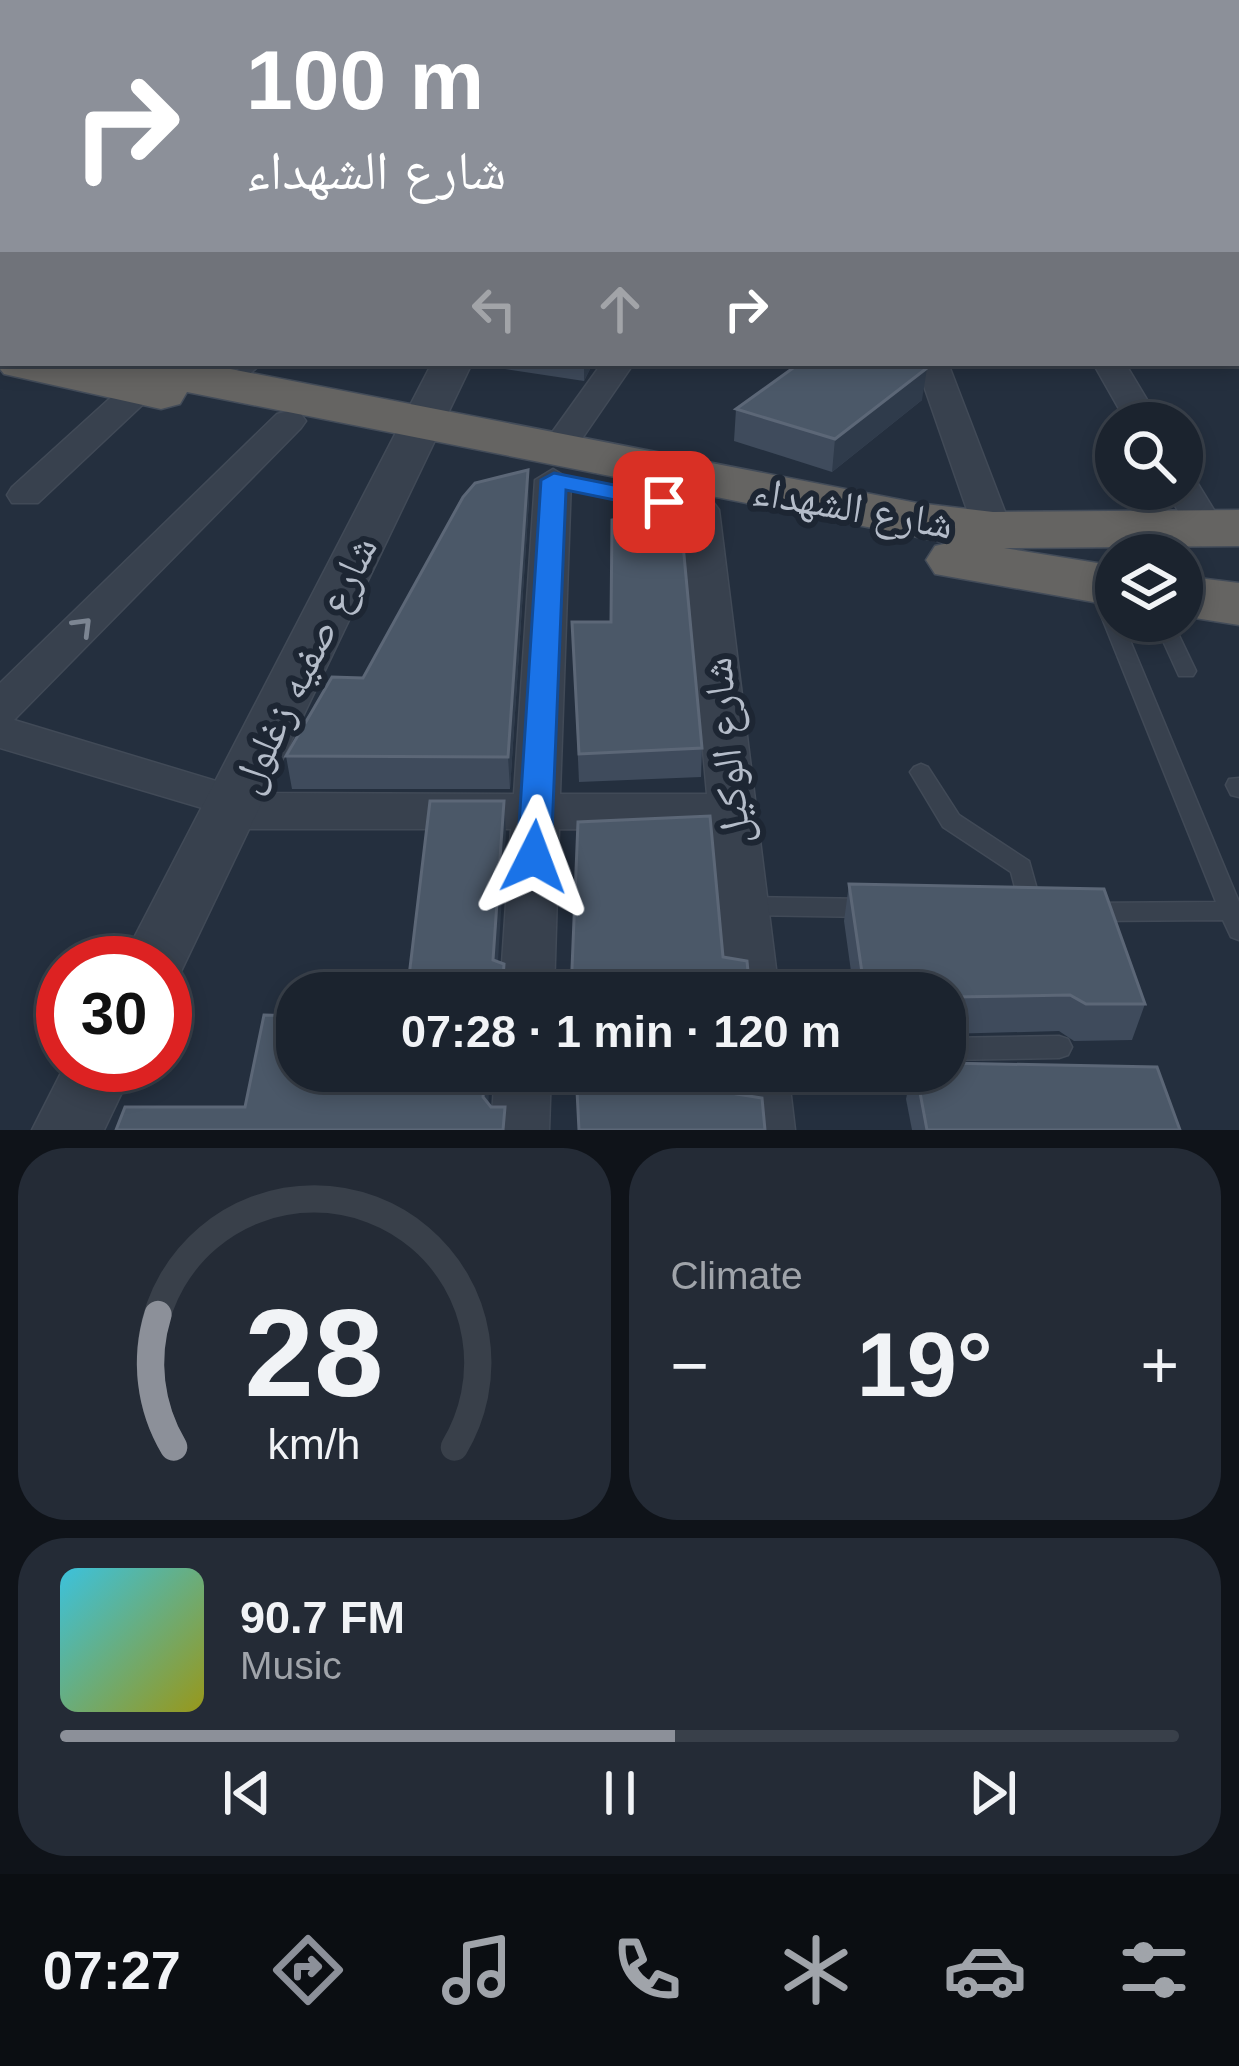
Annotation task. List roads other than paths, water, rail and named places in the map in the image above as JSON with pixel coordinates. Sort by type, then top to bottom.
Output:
[{"type":"highway","name":"شارع الشهداء","points":[[69,366],[242,374],[414,439]]},
{"type":"highway","name":"شارع الشهداء","points":[[131,370],[290,421],[917,521],[993,530],[1209,514]]},
{"type":"highway","name":"شارع الشهداء","points":[[555,466],[700,510],[1095,582]]},
{"type":"highway","points":[[1203,599],[1239,604]]},
{"type":"street","name":"شارع صفيه زغلول","points":[[168,936],[414,439],[442,366]]},
{"type":"street","points":[[528,972],[555,466],[616,366]]},
{"type":"street","points":[[933,366],[993,530]]},
{"type":"street","points":[[1110,366],[1131,402]]},
{"type":"street","points":[[25,495],[131,370]]},
{"type":"street","points":[[0,709],[290,421]]},
{"type":"street","name":"شارع الوكيل","points":[[700,510],[750,972]]},
{"type":"street","points":[[0,732],[234,806],[732,812]]},
{"type":"street","points":[[68,1130],[87,1092]]},
{"type":"street","points":[[520,1130],[522,1092]]},
{"type":"street","points":[[762,1092],[766,1130]]},
{"type":"lane","points":[[921,772],[951,821],[1021,867],[1040,911],[1236,917],[1129,642]]},
{"type":"lane","points":[[1173,642],[1186,671]]},
{"type":"lane","points":[[743,906],[898,909]]},
{"type":"lane","points":[[1104,912],[1115,944]]},
{"type":"lane","points":[[966,1049],[1059,1047]]}]
